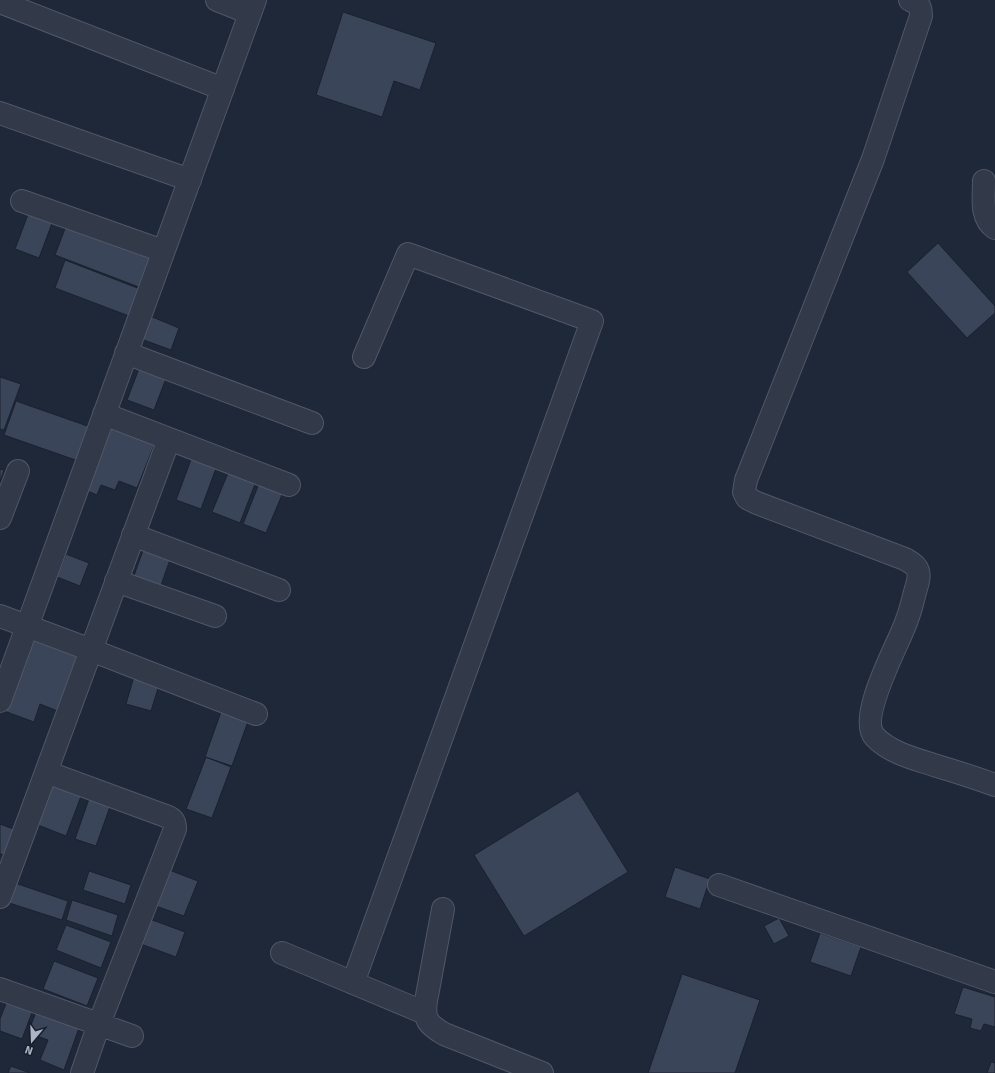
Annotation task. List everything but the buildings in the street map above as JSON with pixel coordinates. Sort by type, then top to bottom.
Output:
[{"type":"street","points":[[0,701],[252,6],[217,0]]},
{"type":"street","points":[[910,0],[917,2],[920,6],[921,16],[896,94],[870,166],[746,480],[744,492],[747,498],[757,503],[905,559],[916,567],[919,571],[919,576],[914,597],[903,630],[874,700],[870,717],[870,728],[873,735],[883,745],[910,757],[995,785]]},
{"type":"street","points":[[0,2],[223,89]]},
{"type":"street","points":[[0,113],[190,180]]},
{"type":"street","points":[[984,181],[984,214],[991,226],[995,228]]},
{"type":"street","points":[[22,200],[163,251]]},
{"type":"street","points":[[353,983],[592,321],[408,254],[364,357]]},
{"type":"street","points":[[126,354],[312,422]]},
{"type":"street","points":[[104,414],[289,485]]},
{"type":"street","points":[[0,897],[169,439]]},
{"type":"street","points":[[0,518],[18,471]]},
{"type":"street","points":[[133,535],[279,590]]},
{"type":"street","points":[[116,581],[215,616]]},
{"type":"street","points":[[0,616],[256,714]]},
{"type":"street","points":[[46,772],[163,815],[175,822],[175,829],[99,1024],[82,1073]]},
{"type":"street","points":[[720,885],[995,982]]},
{"type":"street","points":[[443,909],[426,1001],[425,1013],[427,1021],[434,1028],[444,1034],[542,1073]]},
{"type":"street","points":[[282,953],[425,1013]]},
{"type":"street","points":[[0,988],[132,1036]]}]
